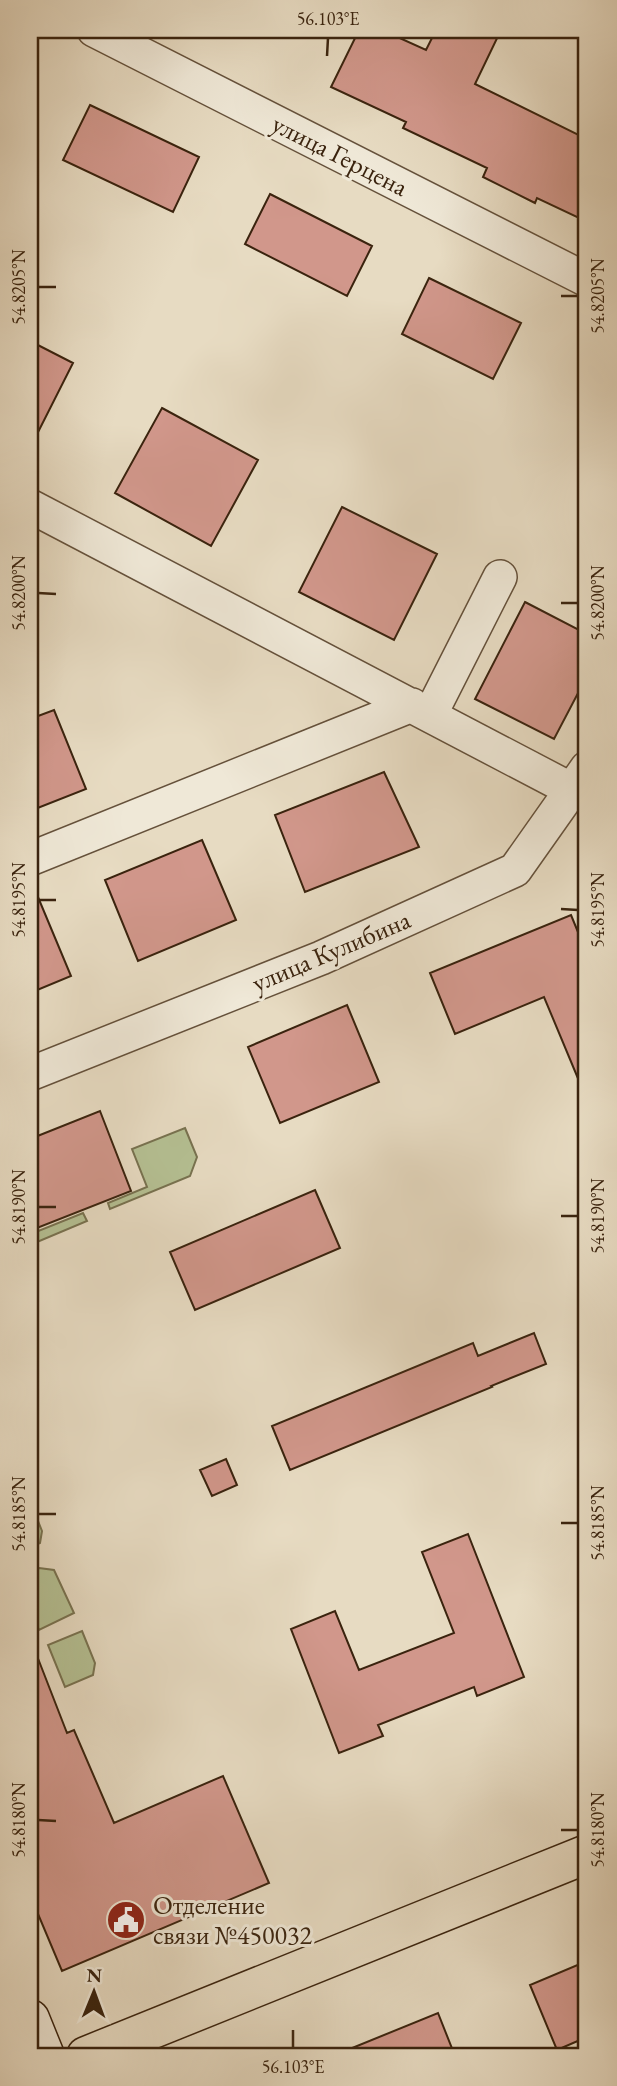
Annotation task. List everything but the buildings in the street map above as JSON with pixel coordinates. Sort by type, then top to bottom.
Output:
[{"type":"main road","points":[[86,2056],[587,1854]]},
{"type":"main road","points":[[30,2019],[45,2056]]},
{"type":"street","name":"улица Герцена","points":[[94,30],[587,280]]},
{"type":"street","points":[[30,506],[421,710],[580,779]]},
{"type":"street","points":[[30,859],[421,710],[500,577]]},
{"type":"street","name":"улица Кулибина","points":[[30,1074],[321,958],[515,870],[580,779]]},
{"type":"green space","points":[[185,1128],[197,1157],[190,1176],[110,1209],[108,1203],[147,1187],[132,1149]]},
{"type":"green space","points":[[83,1213],[87,1221],[30,1245],[30,1217],[36,1232]]},
{"type":"green space","points":[[34,1511],[42,1531],[40,1543],[30,1547],[30,1513]]},
{"type":"green space","points":[[39,1568],[54,1570],[74,1613],[39,1630],[30,1609],[30,1572]]},
{"type":"green space","points":[[82,1631],[95,1663],[93,1675],[65,1687],[48,1645]]},
{"type":"place","name":"Отделение связи №450032","points":[[126,1920]]}]
